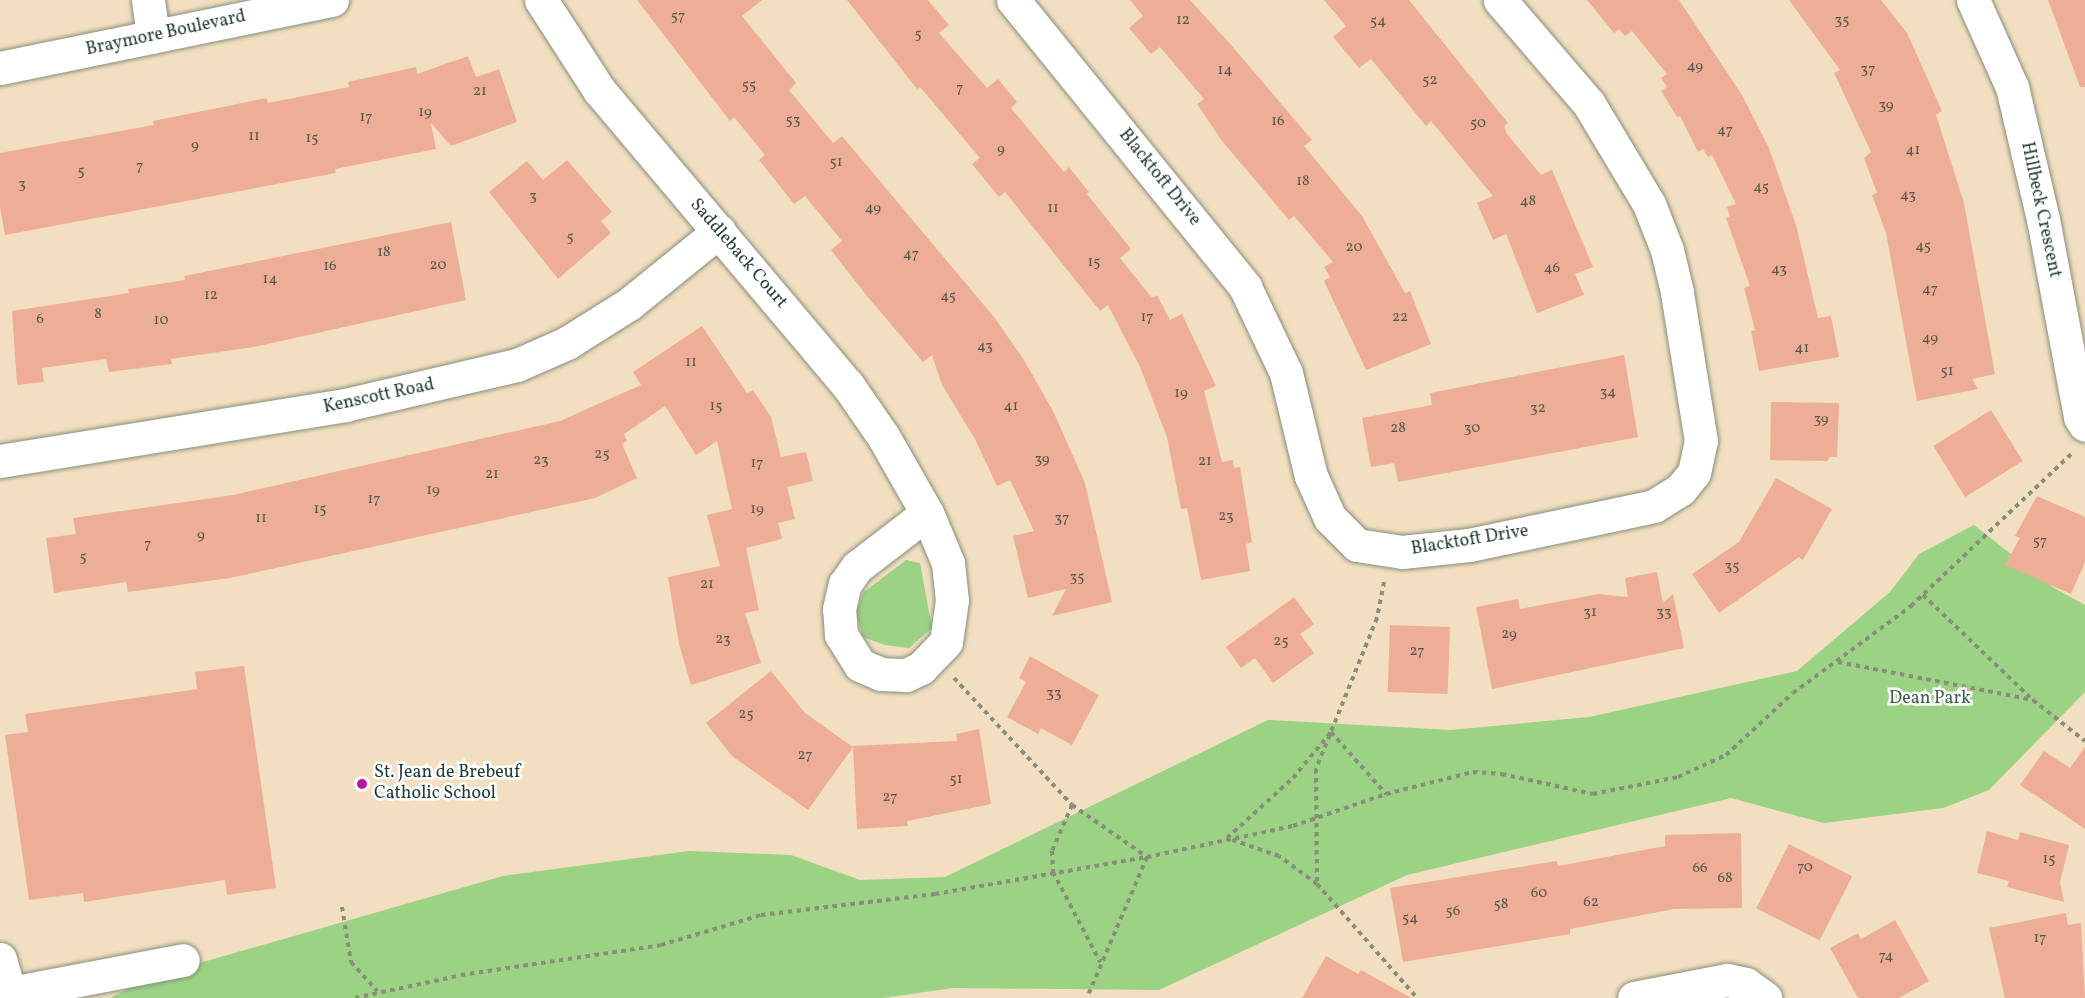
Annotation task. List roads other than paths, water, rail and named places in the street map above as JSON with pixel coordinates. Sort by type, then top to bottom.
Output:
[{"type":"street","points":[[148,0],[153,38]]},
{"type":"street","name":"Braymore Boulevard","points":[[0,68],[332,0]]},
{"type":"street","name":"Saddleback Court","points":[[541,0],[599,90],[847,384],[883,436],[927,513],[948,563],[952,600],[946,642],[935,658],[906,675],[881,674],[860,665],[841,635],[839,609],[845,584],[857,567],[927,513]]},
{"type":"street","name":"Blacktoft Drive","points":[[1013,0],[1245,287],[1286,373],[1311,476],[1330,518],[1357,544],[1390,551],[1469,545],[1654,506],[1680,490],[1694,473],[1701,441],[1677,292],[1667,250],[1649,204],[1589,104],[1500,0]]},
{"type":"street","name":"Hillbeck Crescent","points":[[1973,0],[2018,108],[2082,436]]},
{"type":"street","name":"Kenscott Road","points":[[0,461],[345,405],[516,365],[567,343],[629,304],[719,231]]},
{"type":"street","points":[[0,959],[4,993],[183,960]]},
{"type":"street","points":[[1634,998],[1727,980],[1746,984],[1765,998]]},
{"type":"place","name":"St. Jean de Brebeuf Catholic School","points":[[362,784]]},
{"type":"park label","name":"Dean Park","points":[[1930,699]]}]
